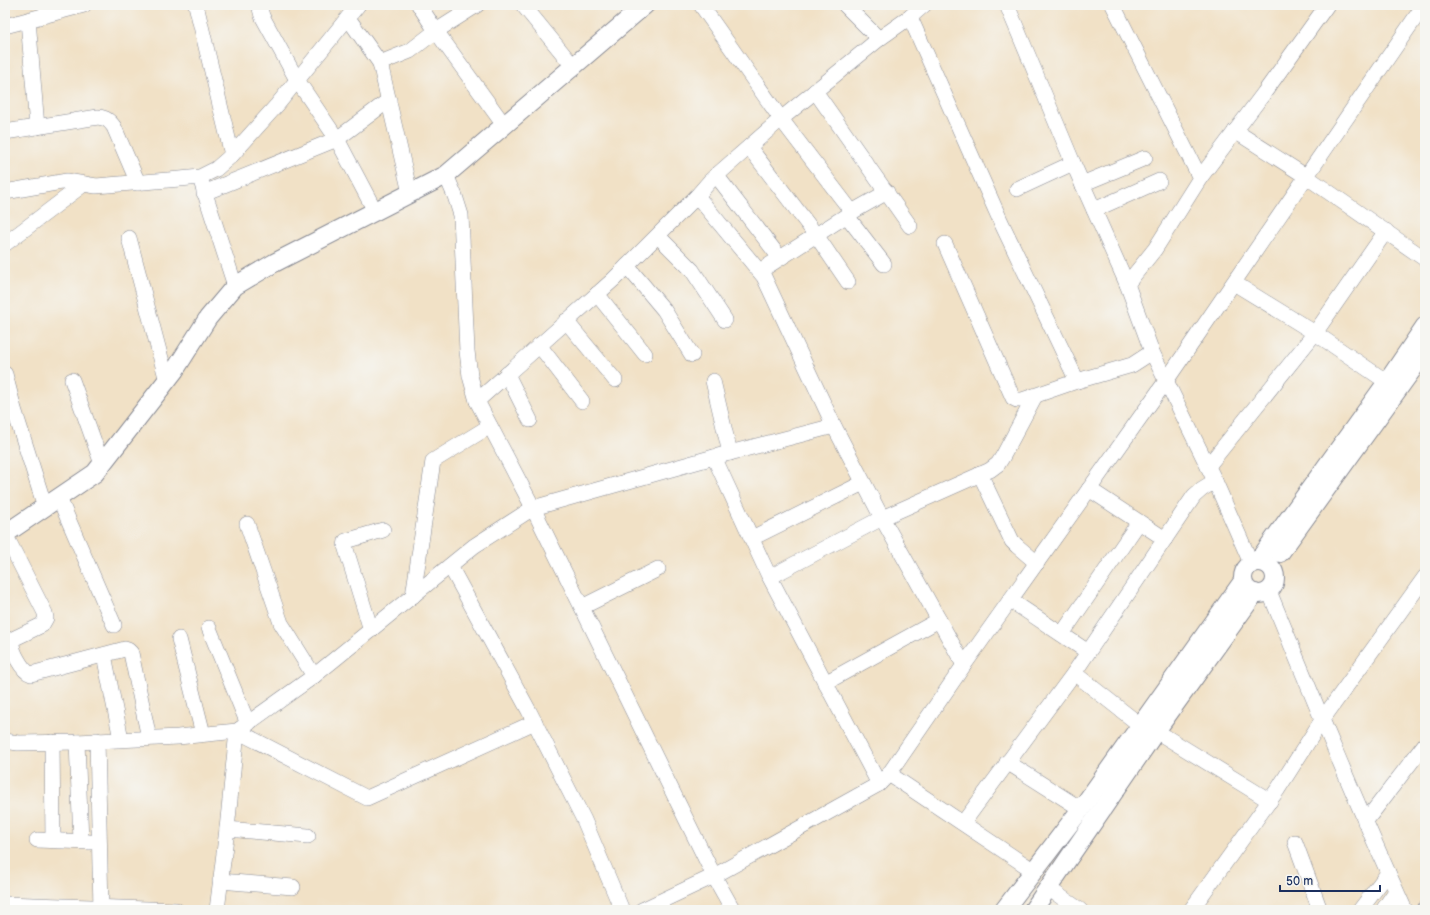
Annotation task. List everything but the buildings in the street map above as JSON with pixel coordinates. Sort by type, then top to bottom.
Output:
[{"type":"street","points":[[5,26],[84,5]]},
{"type":"street","points":[[196,5],[232,155]]},
{"type":"street","points":[[259,5],[262,16],[297,80],[338,139],[375,211]]},
{"type":"street","points":[[419,5],[504,125]]},
{"type":"street","points":[[380,63],[410,51],[436,31],[477,5]]},
{"type":"street","points":[[524,5],[573,66]]},
{"type":"street","points":[[701,5],[884,264]]},
{"type":"street","points":[[845,5],[879,39]]},
{"type":"street","points":[[477,401],[627,266],[716,175],[815,91],[924,5]]},
{"type":"street","points":[[1004,910],[1081,809],[1148,728],[1256,588],[1275,581],[1274,570],[1260,564],[1215,481],[1152,352],[1127,284],[1082,184],[1007,5]]},
{"type":"street","points":[[1113,5],[1200,178]]},
{"type":"street","points":[[1127,284],[1155,249],[1200,178],[1264,93],[1327,5]]},
{"type":"street","points":[[642,910],[714,876],[884,779],[1166,382],[1424,5]]},
{"type":"street","points":[[149,738],[130,653],[128,650],[125,649],[31,674],[26,673],[23,669],[9,649],[12,640],[42,624],[46,618],[45,613],[5,534],[95,473],[167,381],[208,318],[235,286],[274,263],[446,175],[573,66],[636,8]]},
{"type":"street","points":[[5,192],[68,181],[96,186],[200,177],[216,170],[232,155],[297,80],[354,9],[380,63],[410,193]]},
{"type":"street","points":[[910,17],[1001,222],[1077,381]]},
{"type":"street","points":[[28,20],[37,127]]},
{"type":"street","points":[[815,91],[910,226]]},
{"type":"street","points":[[204,194],[338,139],[389,100]]},
{"type":"street","points":[[5,132],[98,117],[104,118],[114,127],[138,183]]},
{"type":"street","points":[[1235,131],[1306,177],[1425,259]]},
{"type":"street","points":[[749,147],[816,235],[848,282]]},
{"type":"street","points":[[1082,184],[1145,158]]},
{"type":"street","points":[[1017,189],[1073,163]]},
{"type":"street","points":[[446,175],[461,215],[467,351],[470,376],[477,401],[533,508],[714,876],[733,910]]},
{"type":"street","points":[[716,175],[780,258]]},
{"type":"street","points":[[200,177],[204,194],[235,286]]},
{"type":"street","points":[[1094,210],[1159,181]]},
{"type":"street","points":[[5,244],[84,184]]},
{"type":"street","points":[[760,271],[849,214],[887,192]]},
{"type":"street","points":[[697,196],[760,271],[769,286],[834,426],[882,518],[964,665]]},
{"type":"street","points":[[1208,466],[1315,333],[1386,231]]},
{"type":"street","points":[[658,236],[692,270],[725,320]]},
{"type":"street","points":[[128,238],[167,381]]},
{"type":"street","points":[[945,244],[1013,398],[1022,400],[1077,381],[1132,365],[1152,352]]},
{"type":"street","points":[[627,266],[664,310],[692,355]]},
{"type":"street","points":[[1234,283],[1315,333],[1387,382]]},
{"type":"street","points":[[597,294],[645,354]]},
{"type":"street","points":[[566,322],[615,380]]},
{"type":"street","points":[[1260,564],[1425,326]]},
{"type":"street","points":[[539,345],[582,401]]},
{"type":"street","points":[[1405,910],[1322,720],[1256,588],[1244,571],[1260,564],[1425,352]]},
{"type":"street","points":[[5,374],[14,409],[52,502],[114,625]]},
{"type":"street","points":[[506,374],[530,420]]},
{"type":"street","points":[[72,380],[102,464]]},
{"type":"street","points":[[714,381],[730,453]]},
{"type":"street","points":[[770,577],[882,518],[990,470],[998,464],[1035,396]]},
{"type":"street","points":[[413,596],[433,461],[490,426]]},
{"type":"street","points":[[5,742],[77,742],[149,738],[203,734],[242,727],[314,676],[474,546],[533,508],[714,457],[834,426]]},
{"type":"street","points":[[714,457],[770,577],[825,683],[884,779],[963,823],[1034,871]]},
{"type":"street","points":[[980,474],[1012,541],[1037,563]]},
{"type":"street","points":[[963,823],[1074,673],[1194,496],[1215,481]]},
{"type":"street","points":[[752,538],[863,482]]},
{"type":"street","points":[[1089,489],[1165,539]]},
{"type":"street","points":[[1062,634],[1139,522]]},
{"type":"street","points":[[246,524],[281,623],[314,676]]},
{"type":"street","points":[[371,630],[345,546],[346,541],[383,530]]},
{"type":"street","points":[[450,566],[535,722],[584,820],[622,910]]},
{"type":"street","points":[[582,607],[658,568]]},
{"type":"street","points":[[1191,910],[1270,801],[1322,720],[1425,577]]},
{"type":"street","points":[[1010,600],[1088,652]]},
{"type":"street","points":[[825,683],[939,620]]},
{"type":"street","points":[[209,628],[242,727],[217,910]]},
{"type":"street","points":[[179,639],[203,734]]},
{"type":"street","points":[[104,655],[122,739]]},
{"type":"street","points":[[1074,673],[1148,728],[1270,801]]},
{"type":"street","points":[[242,727],[367,798],[535,722]]},
{"type":"street","points":[[1016,895],[1034,909],[1148,728]]},
{"type":"street","points":[[97,740],[99,842],[104,909]]},
{"type":"street","points":[[52,742],[53,840]]},
{"type":"street","points":[[77,742],[81,841]]},
{"type":"street","points":[[1366,822],[1425,744]]},
{"type":"street","points":[[1007,762],[1081,809]]},
{"type":"street","points":[[227,829],[308,836]]},
{"type":"street","points":[[37,840],[99,842]]},
{"type":"street","points":[[1295,842],[1320,910]]},
{"type":"street","points":[[1360,910],[1388,873]]},
{"type":"street","points":[[220,881],[293,887]]},
{"type":"street","points":[[1048,888],[1080,910]]},
{"type":"street","points":[[1383,910],[1396,891]]},
{"type":"street","points":[[5,904],[104,909],[176,910]]}]
